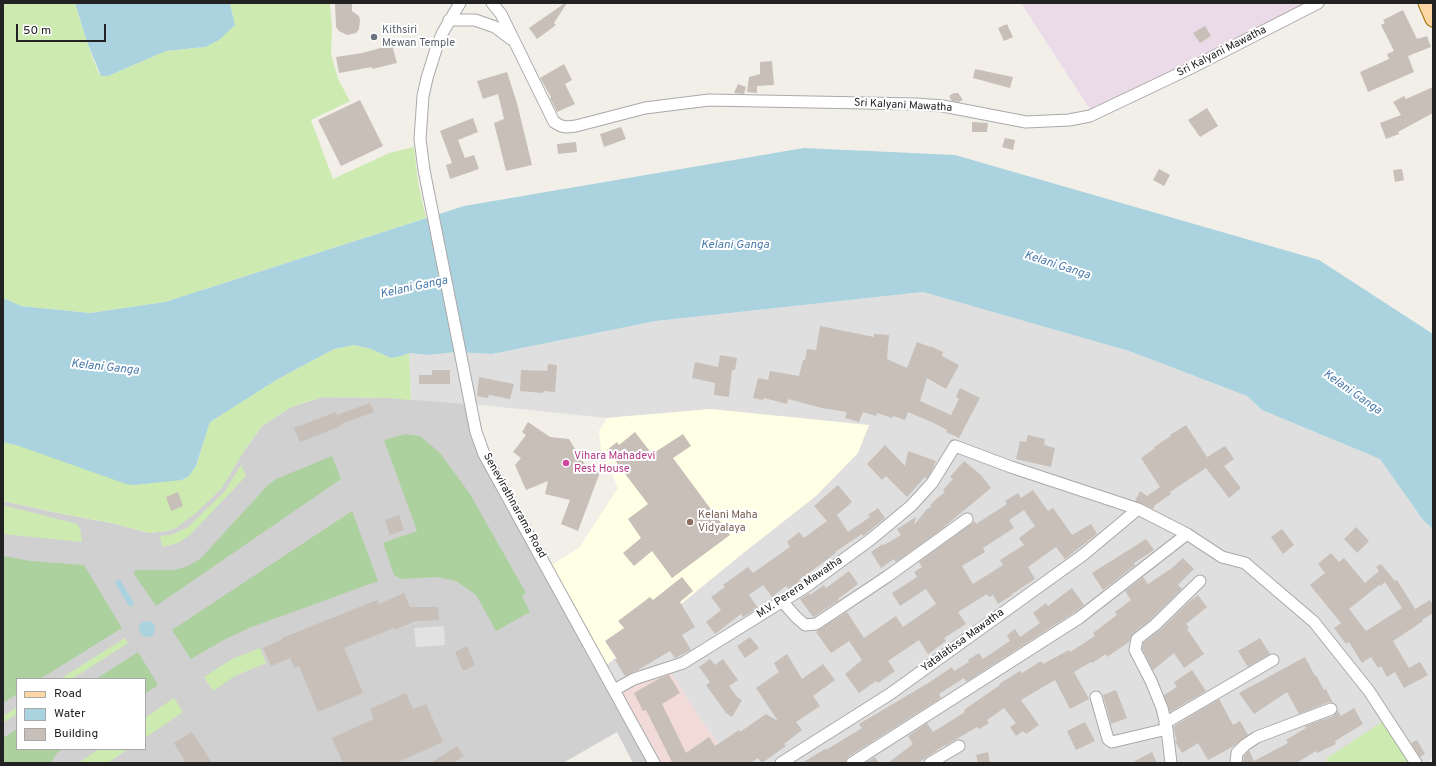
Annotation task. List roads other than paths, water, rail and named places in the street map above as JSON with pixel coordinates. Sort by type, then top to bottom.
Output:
[{"type":"main road","points":[[1426,3],[1433,19]]},
{"type":"street","name":"Senevirathnarama Road","points":[[460,3],[449,20],[437,46],[427,78],[423,96],[420,139],[424,170],[476,432],[484,454],[654,761]]},
{"type":"street","name":"Sri Kalyani Mawatha","points":[[492,3],[501,14],[554,122],[561,126],[576,126],[645,108],[709,100],[943,106],[1026,122],[1069,120],[1090,116],[1191,68],[1318,3]]},
{"type":"street","name":"Sri Kalyani Mawatha","points":[[449,20],[475,20],[496,28],[513,41]]},
{"type":"street","name":"M.V. Perera Mawatha","points":[[614,690],[634,678],[683,663],[807,586],[870,540],[911,506],[932,483],[955,446],[1011,467],[1138,509]]},
{"type":"street","points":[[1138,509],[1187,534],[1222,557],[1245,563],[1314,622],[1369,691],[1416,763]]},
{"type":"street","name":"Yatalatissa Mawatha","points":[[781,763],[890,694],[1083,555],[1138,509]]},
{"type":"street","points":[[782,601],[805,625],[816,624],[888,576],[967,519]]},
{"type":"street","points":[[852,763],[1079,618],[1187,534]]},
{"type":"street","points":[[1171,763],[1162,708],[1151,681],[1135,650],[1137,639],[1155,625],[1200,581]]},
{"type":"street","points":[[1096,697],[1108,739],[1112,742],[1166,726],[1272,660]]},
{"type":"street","points":[[1236,763],[1236,753],[1257,737],[1331,709]]},
{"type":"street","points":[[930,763],[959,746]]},
{"type":"water","points":[[75,3],[230,3],[235,25],[219,40],[205,47],[166,51],[108,76],[101,76],[87,42]]},
{"type":"water","name":"Kelani Ganga","points":[[804,148],[955,155],[1319,260],[1433,334],[1433,529],[1423,520],[1380,459],[1262,410],[1247,396],[1129,351],[923,292],[656,321],[492,354],[456,352],[429,355],[409,353],[391,358],[371,349],[354,345],[334,349],[278,379],[210,422],[196,466],[189,476],[182,480],[134,485],[126,484],[19,446],[3,442],[3,298],[21,306],[90,313],[165,302],[464,206]]},
{"type":"water","points":[[116,580],[120,580],[134,603],[132,606],[129,606],[115,583]]},
{"type":"water","points":[[147,621],[153,623],[155,629],[153,635],[147,637],[141,635],[139,629],[141,623]]},
{"type":"place","name":"Kithsiri Mewan Temple","points":[[374,37]]},
{"type":"place","name":"Vihara Mahadevi Rest House","points":[[566,463]]},
{"type":"place","name":"Kelani Maha Vidyalaya","points":[[690,522]]}]
